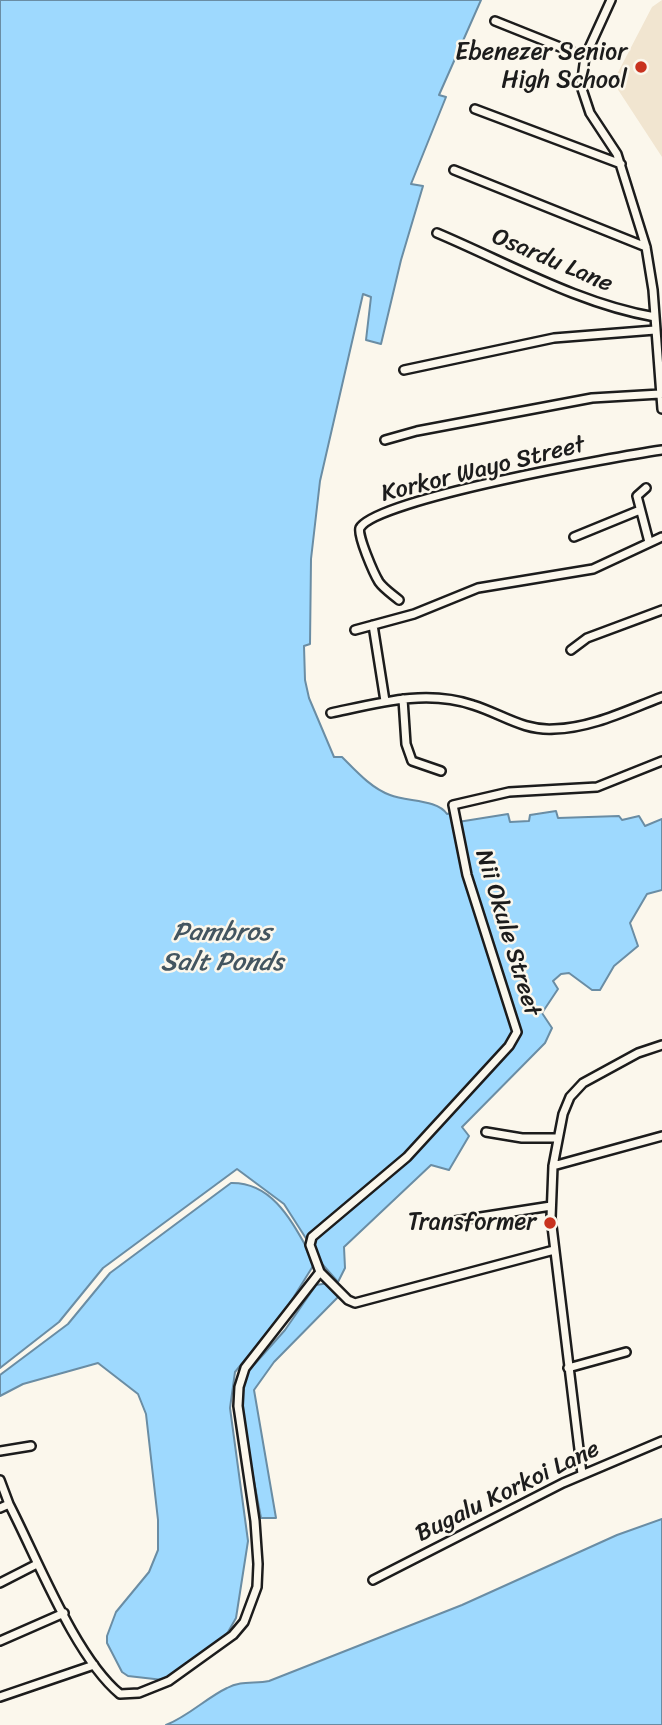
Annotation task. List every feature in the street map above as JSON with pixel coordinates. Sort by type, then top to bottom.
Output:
[{"type":"street","points":[[611,0],[585,57],[581,86],[584,101],[621,164],[646,247],[662,409]]},
{"type":"street","points":[[495,21],[585,57]]},
{"type":"street","points":[[475,109],[621,164]]},
{"type":"street","points":[[454,170],[646,247]]},
{"type":"street","name":"Osardu Lane","points":[[437,233],[586,298],[617,309],[655,317]]},
{"type":"street","points":[[404,370],[554,338],[655,330]]},
{"type":"street","points":[[385,440],[416,431],[592,398],[660,394]]},
{"type":"street","name":"Korkor Wayo Street","points":[[399,600],[377,579],[359,534],[361,526],[371,518],[417,502],[491,483],[662,450]]},
{"type":"street","points":[[646,488],[637,496],[649,542]]},
{"type":"street","points":[[574,537],[640,510]]},
{"type":"street","points":[[355,630],[442,605],[478,588],[593,569],[662,537]]},
{"type":"street","points":[[571,650],[587,638],[662,610]]},
{"type":"street","points":[[373,625],[385,701]]},
{"type":"street","points":[[331,713],[385,701],[438,697],[474,705],[530,728],[554,729],[588,725],[662,697]]},
{"type":"street","points":[[403,699],[406,744],[412,761],[441,771]]},
{"type":"street","name":"Nii Okule Street","points":[[320,1272],[310,1245],[312,1237],[407,1157],[509,1046],[518,1027],[470,887],[453,805],[509,792],[597,787],[662,761]]},
{"type":"street","points":[[582,1474],[554,1250],[551,1206],[553,1166],[558,1138],[570,1097],[583,1083],[638,1053],[662,1045]]},
{"type":"street","points":[[486,1132],[522,1138],[558,1138]]},
{"type":"street","points":[[553,1166],[662,1136]]},
{"type":"street","points":[[455,1221],[551,1206]]},
{"type":"street","points":[[0,1480],[37,1564],[105,1682],[120,1694],[139,1693],[169,1681],[233,1635],[244,1622],[257,1587],[255,1521],[238,1406],[239,1387],[245,1368],[253,1356],[279,1327],[320,1272],[348,1300],[355,1303],[554,1250]]},
{"type":"street","points":[[568,1368],[626,1352]]},
{"type":"street","name":"Bugalu Korkoi Lane","points":[[373,1580],[582,1474],[662,1441]]},
{"type":"street","points":[[0,1451],[31,1446]]},
{"type":"street","points":[[0,1508],[9,1504]]},
{"type":"street","points":[[0,1583],[37,1564]]},
{"type":"street","points":[[0,1641],[64,1613]]},
{"type":"street","points":[[0,1697],[94,1665]]},
{"type":"shaded area","name":"Ebenezer Senior High School","points":[[662,0],[662,157],[613,82],[652,7]]},
{"type":"water","name":"Pambros Salt Ponds","points":[[0,0],[481,0],[439,95],[446,97],[411,184],[423,186],[401,260],[381,344],[366,340],[371,297],[363,294],[320,481],[311,559],[310,644],[304,646],[305,680],[309,698],[334,757],[342,757],[364,779],[383,792],[436,806],[447,814],[455,812],[458,822],[508,814],[510,822],[529,821],[530,815],[556,811],[558,818],[619,816],[622,820],[639,816],[645,826],[662,819],[662,890],[647,894],[630,923],[638,946],[614,966],[600,990],[592,990],[569,973],[561,974],[553,981],[558,989],[542,1013],[552,1028],[545,1043],[462,1127],[469,1136],[449,1170],[431,1165],[344,1247],[345,1268],[338,1282],[323,1265],[284,1204],[237,1169],[103,1268],[59,1322],[0,1368]]},
{"type":"water","points":[[231,1183],[246,1185],[271,1197],[297,1231],[312,1257],[313,1266],[285,1311],[235,1372],[230,1408],[248,1541],[236,1618],[224,1639],[181,1672],[163,1680],[128,1676],[122,1672],[107,1643],[107,1636],[116,1612],[149,1572],[158,1550],[158,1520],[146,1414],[138,1394],[98,1363],[23,1384],[0,1396],[0,1375],[68,1324],[110,1273]]},
{"type":"water","points":[[329,1283],[340,1295],[274,1362],[254,1390],[276,1518],[261,1518],[241,1413],[241,1391],[245,1375],[285,1330],[316,1285]]},
{"type":"water","points":[[662,1519],[662,1725],[166,1725],[232,1686],[269,1681],[462,1605],[617,1535]]},
{"type":"place","name":"Ebenezer Senior High School","points":[[641,67]]},
{"type":"place","name":"Transformer","points":[[550,1223]]}]
